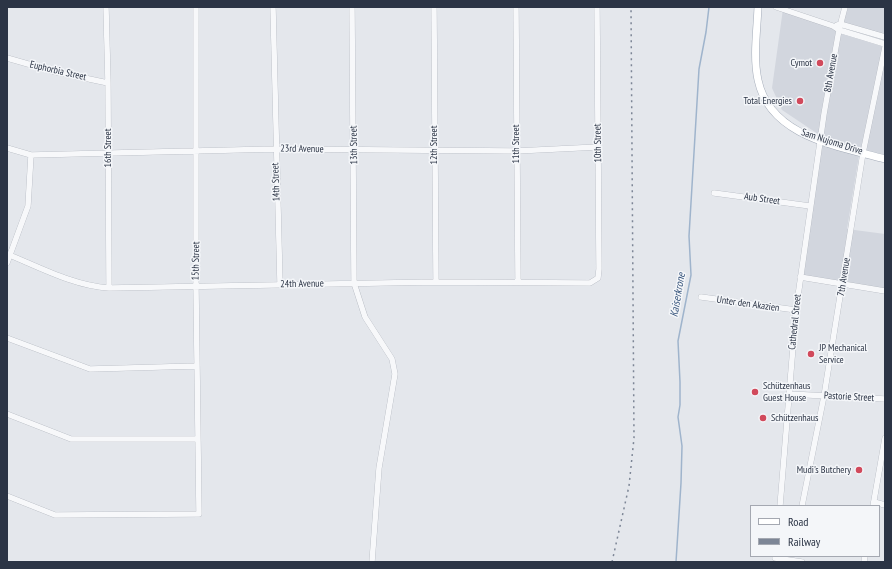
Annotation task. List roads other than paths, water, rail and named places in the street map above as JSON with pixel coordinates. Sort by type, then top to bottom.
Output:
[{"type":"main road","name":"Sam Nujoma Drive","points":[[758,7],[756,59],[758,79],[766,101],[774,112],[787,125],[804,134],[885,159]]},
{"type":"street","name":"16th Street","points":[[106,7],[109,288]]},
{"type":"street","name":"15th Street","points":[[7,496],[55,515],[199,514],[196,286],[196,7]]},
{"type":"street","name":"14th Street","points":[[273,7],[275,149],[280,284]]},
{"type":"street","name":"13th Street","points":[[352,7],[354,283],[365,317],[392,359],[395,374],[380,468],[372,562]]},
{"type":"street","name":"12th Street","points":[[434,7],[436,282]]},
{"type":"street","name":"11th Street","points":[[516,7],[518,282]]},
{"type":"street","name":"10th Street","points":[[597,7],[598,278]]},
{"type":"street","points":[[776,7],[833,26],[838,30],[885,46]]},
{"type":"street","name":"8th Avenue","points":[[821,140],[838,30],[845,7]]},
{"type":"street","points":[[833,26],[840,24],[885,37]]},
{"type":"street","name":"7th Avenue","points":[[802,505],[824,396],[863,153],[885,46]]},
{"type":"street","name":"Euphorbia Street","points":[[7,58],[56,72],[108,83]]},
{"type":"street","name":"Cathedral Street","points":[[780,505],[796,310],[810,206],[821,140]]},
{"type":"street","name":"23rd Avenue","points":[[7,148],[31,155],[275,149],[516,151],[598,147]]},
{"type":"street","points":[[7,263],[9,254],[28,206],[31,155]]},
{"type":"street","name":"Aub Street","points":[[714,193],[810,206]]},
{"type":"street","name":"24th Avenue","points":[[9,254],[77,282],[95,287],[109,288],[436,282],[590,283],[598,278]]},
{"type":"street","points":[[800,277],[885,291]]},
{"type":"street","name":"Unter den Akazien","points":[[701,297],[796,310]]},
{"type":"street","points":[[7,338],[90,369],[197,366]]},
{"type":"street","name":"Pastorie Street","points":[[789,394],[885,399]]},
{"type":"street","points":[[7,414],[71,439],[198,439]]},
{"type":"street","points":[[885,438],[874,504],[885,504]]},
{"type":"street","points":[[775,559],[792,558],[802,562]]},
{"type":"waterway","name":"Kaiserkrone","points":[[676,562],[682,446],[678,417],[680,405],[678,341],[691,275],[689,236],[699,69],[709,7]]},
{"type":"railway","points":[[612,562],[629,486],[634,438],[631,7]]},
{"type":"place","name":"Cymot","points":[[820,63]]},
{"type":"place","name":"Total Energies","points":[[800,101]]},
{"type":"place","name":"JP Mechanical Service","points":[[811,354]]},
{"type":"place","name":"Schützenhaus Guest House","points":[[755,392]]},
{"type":"place","name":"Schützenhaus","points":[[763,418]]},
{"type":"place","name":"Mudi's Butchery","points":[[859,470]]}]
